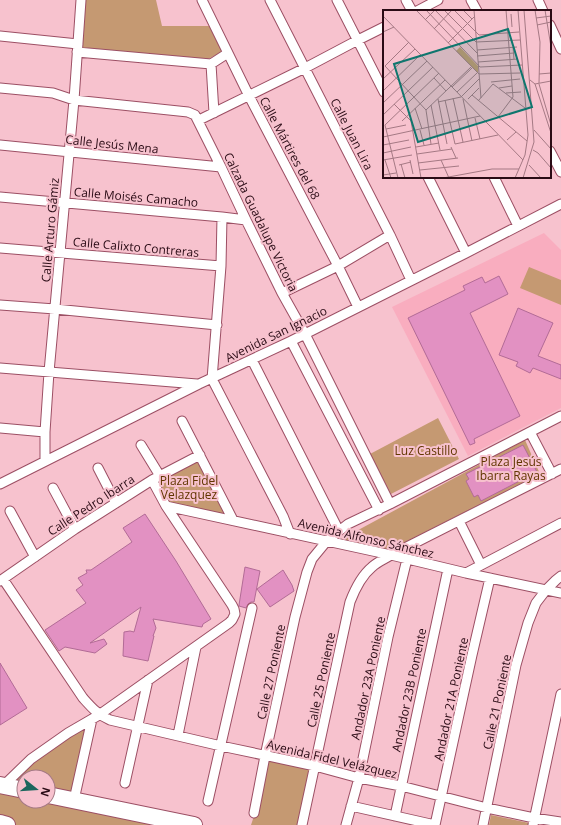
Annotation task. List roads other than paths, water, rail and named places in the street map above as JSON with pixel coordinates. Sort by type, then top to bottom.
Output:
[{"type":"highway","points":[[2,785],[16,788]]},
{"type":"highway","points":[[56,797],[194,825]]},
{"type":"highway","points":[[0,823],[7,825]]},
{"type":"street","name":"Calle Arturo Gámiz","points":[[45,461],[45,432],[49,372],[74,100],[81,0]]},
{"type":"street","name":"Calle Mártires del 68","points":[[202,0],[249,96],[358,307]]},
{"type":"street","name":"Calle Juan Lira","points":[[270,0],[390,235],[411,280]]},
{"type":"street","points":[[337,0],[383,90]]},
{"type":"street","points":[[406,0],[411,10]]},
{"type":"street","points":[[420,10],[438,0]]},
{"type":"street","points":[[471,0],[476,10]]},
{"type":"street","points":[[538,0],[543,10]]},
{"type":"street","points":[[0,88],[53,93],[74,100],[188,112],[195,115],[198,120],[305,68],[383,28]]},
{"type":"street","points":[[555,29],[561,48]]},
{"type":"street","points":[[0,36],[77,48],[211,64],[228,53]]},
{"type":"street","points":[[211,64],[214,113]]},
{"type":"street","name":"Calzada Guadalupe Victoria","points":[[198,120],[282,293],[305,334],[390,504]]},
{"type":"street","name":"Calle Jesús Mena","points":[[0,145],[221,167]]},
{"type":"street","points":[[551,153],[561,172]]},
{"type":"street","points":[[428,178],[466,253]]},
{"type":"street","points":[[494,178],[518,226]]},
{"type":"street","name":"Calle Moisés Camacho","points":[[0,197],[246,220]]},
{"type":"street","name":"Avenida San Ignacio","points":[[0,484],[199,384],[291,341],[561,204]]},
{"type":"street","points":[[222,217],[221,266],[212,378],[283,516],[290,534]]},
{"type":"street","points":[[282,293],[338,266],[390,235]]},
{"type":"street","name":"Calle Calixto Contreras","points":[[0,248],[221,266]]},
{"type":"street","points":[[0,305],[217,325]]},
{"type":"street","points":[[291,341],[379,510]]},
{"type":"street","points":[[252,360],[339,531]]},
{"type":"street","points":[[0,368],[199,384]]},
{"type":"street","name":"Calle 27 Poniente","points":[[254,813],[295,617],[312,559],[326,542],[348,524],[379,510],[561,416]]},
{"type":"street","points":[[182,421],[233,520]]},
{"type":"street","points":[[0,428],[45,432]]},
{"type":"street","points":[[530,432],[552,474]]},
{"type":"street","points":[[2,785],[31,759],[68,733],[96,717],[229,624],[235,614],[232,605],[166,506],[156,478],[141,445]]},
{"type":"street","name":"Calle Pedro Ibarra","points":[[1,580],[75,529],[116,503],[156,478],[200,455]]},
{"type":"street","points":[[98,468],[116,503]]},
{"type":"street","name":"Calle 25 Poniente","points":[[302,825],[350,602],[361,580],[372,567],[391,556],[561,469]]},
{"type":"street","points":[[53,488],[75,529]]},
{"type":"street","name":"Avenida Alfonso Sánchez","points":[[166,506],[561,593]]},
{"type":"street","points":[[10,512],[35,557]]},
{"type":"street","points":[[459,521],[481,565]]},
{"type":"street","points":[[466,573],[561,523]]},
{"type":"street","name":"Andador 23A Poniente","points":[[346,825],[359,778],[388,637],[407,560]]},
{"type":"street","name":"Andador 23B Poniente","points":[[395,816],[448,569]]},
{"type":"street","name":"Calle 21 Poniente","points":[[483,825],[521,646],[528,623],[536,603],[546,590],[561,576]]},
{"type":"street","name":"Andador 21A Poniente","points":[[435,825],[490,578]]},
{"type":"street","points":[[1,580],[83,698],[93,709],[96,717],[74,800]]},
{"type":"street","points":[[208,801],[252,608]]},
{"type":"street","points":[[178,736],[196,647]]},
{"type":"street","points":[[125,783],[148,680]]},
{"type":"street","points":[[533,821],[561,694]]},
{"type":"street","name":"Avenida Fidel Velázquez","points":[[96,717],[315,766],[359,778],[401,786],[533,821],[561,822]]},
{"type":"street","points":[[351,806],[435,825]]},
{"type":"park label","name":"Luz Castillo","points":[[426,450]]},
{"type":"park label","name":"Plaza Jesús Ibarra Rayas","points":[[511,468]]},
{"type":"park label","name":"Plaza Fidel Velazquez","points":[[189,487]]}]
